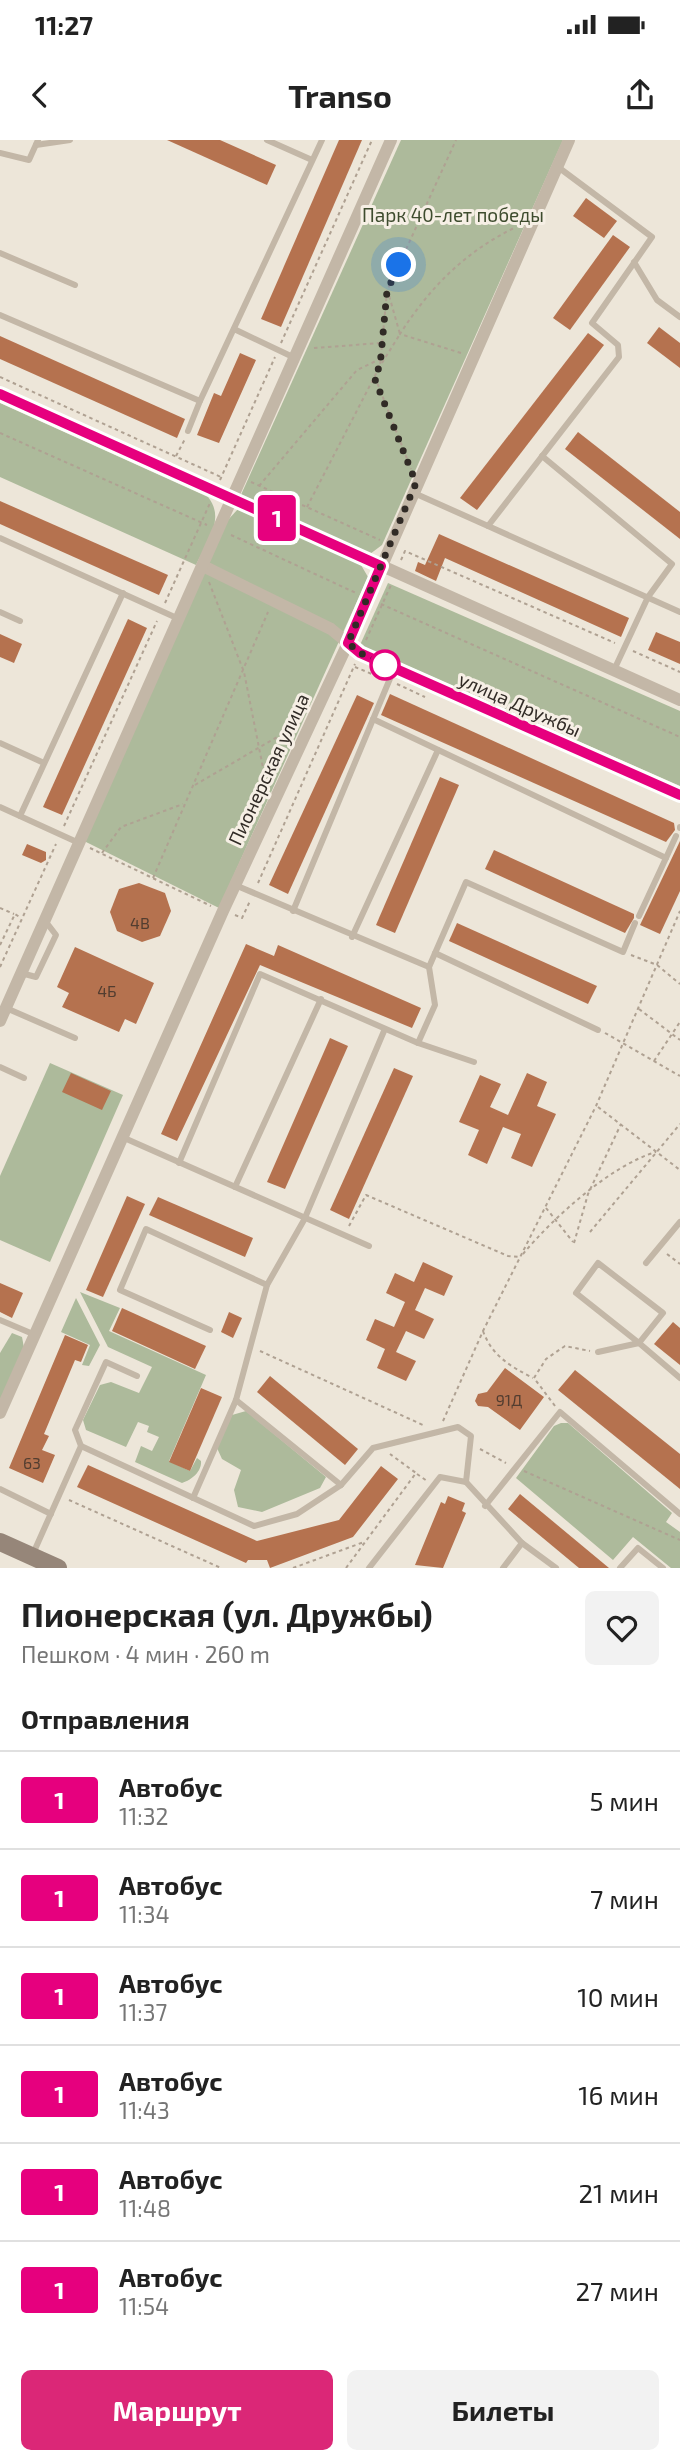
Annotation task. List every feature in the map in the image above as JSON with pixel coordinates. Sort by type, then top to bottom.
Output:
[{"type":"street","points":[[0,1021],[44,920],[84,845],[179,619],[391,140]]},
{"type":"street","name":"Пионерская улица","points":[[0,1413],[235,885],[348,643],[569,140]]},
{"type":"street","points":[[0,394],[680,700]]},
{"type":"street","name":"улица Дружбы","points":[[203,566],[331,629],[360,653],[680,795]]},
{"type":"street","points":[[0,1542],[58,1568]]},
{"type":"lane","points":[[0,153],[29,160],[37,143],[70,140]]},
{"type":"lane","points":[[267,140],[312,160]]},
{"type":"lane","points":[[188,431],[322,140]]},
{"type":"lane","points":[[488,527],[619,357],[618,345],[592,323],[652,237],[558,167]]},
{"type":"lane","points":[[0,253],[75,285]]},
{"type":"lane","points":[[634,262],[657,300],[680,317]]},
{"type":"lane","points":[[0,315],[200,401]]},
{"type":"lane","points":[[234,329],[278,350],[297,354]]},
{"type":"lane","points":[[542,456],[672,564],[648,597],[614,670]]},
{"type":"lane","points":[[414,488],[488,527],[680,612]]},
{"type":"lane","points":[[0,538],[179,619]]},
{"type":"lane","points":[[20,816],[123,593]]},
{"type":"lane","points":[[0,612],[20,621]]},
{"type":"lane","points":[[293,911],[394,669]]},
{"type":"lane","points":[[373,719],[666,858]]},
{"type":"lane","points":[[0,743],[44,763]]},
{"type":"lane","points":[[352,937],[438,750]]},
{"type":"lane","points":[[0,807],[84,845]]},
{"type":"lane","points":[[418,1043],[435,1005],[429,967],[466,882],[623,952],[676,836]]},
{"type":"lane","points":[[235,885],[352,937],[429,967]]},
{"type":"lane","points":[[435,953],[598,1030]]},
{"type":"lane","points":[[179,1163],[260,974],[321,999],[384,1031],[474,1062]]},
{"type":"lane","points":[[235,1187],[321,999]]},
{"type":"lane","points":[[6,1008],[75,1038]]},
{"type":"lane","points":[[193,1498],[236,1400],[267,1285],[304,1220],[384,1031]]},
{"type":"lane","points":[[0,1067],[24,1079]]},
{"type":"lane","points":[[122,1137],[304,1220],[369,1246]]},
{"type":"lane","points":[[646,1264],[680,1222]]},
{"type":"lane","points":[[210,1330],[120,1290],[146,1229],[267,1285]]},
{"type":"lane","points":[[598,1352],[639,1343],[663,1313],[598,1263],[576,1293],[639,1343],[680,1378]]},
{"type":"lane","points":[[0,1320],[33,1334]]},
{"type":"lane","points":[[32,1556],[81,1447],[75,1430],[106,1362],[137,1376]]},
{"type":"lane","points":[[236,1400],[341,1485]]},
{"type":"lane","points":[[485,1506],[560,1412],[680,1514]]},
{"type":"lane","points":[[81,1447],[254,1526],[297,1514],[341,1485],[373,1448],[458,1427],[471,1436],[466,1482]]},
{"type":"lane","points":[[369,1568],[440,1477],[466,1482],[485,1506],[522,1543],[556,1568]]},
{"type":"lane","points":[[0,1489],[51,1514]]},
{"type":"lane","points":[[503,1568],[522,1543]]},
{"type":"lane","points":[[620,1568],[638,1548],[663,1568]]},
{"type":"path","points":[[220,481],[372,140]]},
{"type":"path","points":[[380,366],[387,291],[456,140]]},
{"type":"path","points":[[307,507],[380,366],[418,305],[453,266],[492,239],[535,218]]},
{"type":"path","points":[[387,291],[400,334]]},
{"type":"path","points":[[400,334],[473,357]]},
{"type":"path","points":[[297,354],[383,343]]},
{"type":"path","points":[[259,486],[357,370],[381,359]]},
{"type":"path","points":[[0,377],[222,477]]},
{"type":"path","points":[[374,377],[414,488]]},
{"type":"path","points":[[247,419],[253,428]]},
{"type":"path","points":[[176,457],[188,431]]},
{"type":"path","points":[[0,433],[680,737]]},
{"type":"path","points":[[232,454],[242,454]]},
{"type":"path","points":[[225,470],[232,474]]},
{"type":"path","points":[[246,480],[384,541]]},
{"type":"path","points":[[0,967],[212,499]]},
{"type":"path","points":[[229,913],[242,918],[405,551],[680,672]]},
{"type":"path","points":[[416,566],[420,557]]},
{"type":"path","points":[[203,566],[244,671],[271,810]]},
{"type":"path","points":[[440,576],[443,567]]},
{"type":"path","points":[[153,878],[273,601]]},
{"type":"path","points":[[192,786],[315,715]]},
{"type":"path","points":[[102,853],[121,827],[184,804]]},
{"type":"path","points":[[84,845],[218,909]]},
{"type":"path","points":[[0,908],[22,918]]},
{"type":"path","points":[[250,1347],[438,1432],[483,1331],[596,1106],[680,911]]},
{"type":"path","points":[[0,945],[15,915]]},
{"type":"path","points":[[623,952],[657,965],[680,984]]},
{"type":"path","points":[[0,957],[4,958]]},
{"type":"path","points":[[638,1008],[680,1040]]},
{"type":"path","points":[[653,1062],[680,1022]]},
{"type":"path","points":[[598,1030],[680,1076]]},
{"type":"path","points":[[596,1106],[680,1170]]},
{"type":"path","points":[[545,1207],[574,1243],[588,1194],[621,1124]]},
{"type":"path","points":[[590,1231],[680,1124]]},
{"type":"path","points":[[520,1258],[552,1219],[637,1157],[656,1152]]},
{"type":"path","points":[[344,1236],[366,1195],[508,1256],[520,1258]]},
{"type":"path","points":[[659,1247],[680,1264]]},
{"type":"path","points":[[483,1331],[488,1345],[505,1363],[534,1378],[560,1412]]},
{"type":"path","points":[[534,1378],[546,1359],[565,1346],[598,1352]]},
{"type":"path","points":[[470,1445],[680,1540]]},
{"type":"path","points":[[380,1447],[433,1486]]},
{"type":"path","points":[[346,1568],[416,1473]]},
{"type":"path","points":[[66,1499],[221,1568]]},
{"type":"path","points":[[293,1568],[366,1542]]},
{"type":"green space","name":"Парк 40-лет победы","points":[[401,140],[563,140],[382,545],[370,554],[240,497]]},
{"type":"green space","points":[[0,403],[208,497],[213,505],[215,523],[196,565],[0,477]]},
{"type":"green space","points":[[238,509],[361,565],[368,577],[219,908],[84,841],[227,521]]},
{"type":"green space","points":[[388,583],[680,711],[680,786],[360,645]]},
{"type":"green space","points":[[50,1063],[123,1095],[50,1262],[0,1240],[0,1176]]},
{"type":"green space","points":[[80,1292],[120,1308],[109,1331],[206,1375],[169,1461],[190,1471],[197,1458],[201,1461],[198,1472],[189,1480],[182,1483],[135,1462],[141,1446],[152,1451],[159,1437],[147,1432],[149,1426],[138,1422],[126,1447],[86,1430],[83,1420],[100,1385],[111,1382],[139,1393],[152,1367],[108,1347]]},
{"type":"green space","points":[[76,1298],[100,1345],[89,1366],[82,1365],[90,1345],[61,1332]]},
{"type":"green space","points":[[12,1333],[22,1337],[24,1348],[0,1401],[0,1353]]},
{"type":"green space","points":[[246,1411],[326,1477],[320,1488],[262,1512],[238,1507],[234,1490],[241,1470],[222,1459],[217,1448],[232,1415]]},
{"type":"green space","points":[[568,1423],[672,1513],[666,1522],[680,1532],[680,1568],[671,1568],[633,1537],[613,1560],[516,1478],[554,1426]]},
{"type":"building","points":[[167,140],[220,140],[276,165],[267,185]]},
{"type":"building","points":[[339,140],[362,140],[281,327],[261,319]]},
{"type":"building","points":[[586,198],[617,221],[604,238],[573,216]]},
{"type":"building","points":[[613,235],[630,247],[570,330],[553,318]]},
{"type":"building","points":[[659,327],[680,343],[680,368],[647,343]]},
{"type":"building","points":[[588,333],[604,345],[477,510],[460,498]]},
{"type":"building","points":[[0,336],[185,419],[177,438],[0,359]]},
{"type":"building","points":[[240,353],[256,360],[219,443],[197,435],[214,393],[221,396]]},
{"type":"building","points":[[578,432],[680,512],[680,539],[565,449]]},
{"type":"building","points":[[0,501],[168,575],[159,595],[0,524]]},
{"type":"building","points":[[439,534],[629,618],[621,637],[445,558],[436,581],[415,571],[418,562],[425,565]]},
{"type":"building","points":[[128,619],[147,628],[62,815],[43,807]]},
{"type":"building","points":[[656,632],[680,642],[680,664],[648,650]]},
{"type":"building","points":[[0,634],[22,644],[14,663],[0,657]]},
{"type":"building","points":[[390,694],[674,823],[675,830],[666,842],[381,715]]},
{"type":"building","points":[[357,695],[374,703],[288,894],[269,885]]},
{"type":"building","points":[[440,777],[459,785],[395,933],[376,925]]},
{"type":"building","points":[[680,841],[680,891],[660,934],[640,925]]},
{"type":"building","points":[[27,844],[46,852],[46,860],[41,863],[22,855]]},
{"type":"building","points":[[494,850],[634,914],[634,918],[625,933],[485,869]]},
{"type":"building","points":[[139,883],[165,893],[171,911],[160,936],[142,942],[117,931],[110,912],[119,889]]},
{"type":"building","points":[[457,923],[597,986],[588,1004],[449,941]]},
{"type":"building","points":[[246,944],[274,956],[278,945],[421,1008],[412,1028],[260,965],[177,1141],[161,1134]]},
{"type":"building","points":[[75,947],[154,983],[136,1024],[125,1019],[119,1032],[62,1007],[69,993],[57,987]]},
{"type":"building","points":[[330,1038],[348,1046],[285,1189],[267,1182]]},
{"type":"building","points":[[394,1068],[413,1076],[349,1219],[330,1210]]},
{"type":"building","points":[[71,1073],[111,1091],[102,1110],[62,1092]]},
{"type":"building","points":[[527,1073],[547,1082],[537,1106],[556,1114],[532,1167],[511,1158],[521,1134],[503,1127],[487,1164],[468,1155],[479,1130],[459,1122],[480,1075],[501,1084],[490,1107],[508,1115]]},
{"type":"building","points":[[127,1196],[145,1204],[103,1297],[86,1290]]},
{"type":"building","points":[[158,1197],[253,1238],[245,1257],[149,1215]]},
{"type":"building","points":[[423,1262],[453,1276],[444,1296],[425,1288],[415,1310],[434,1319],[424,1339],[406,1331],[396,1352],[416,1361],[406,1381],[377,1368],[385,1349],[366,1340],[375,1319],[394,1327],[405,1302],[386,1293],[395,1273],[414,1282]]},
{"type":"building","points":[[0,1283],[23,1293],[12,1318],[0,1312]]},
{"type":"building","points":[[122,1308],[206,1346],[195,1369],[112,1331]]},
{"type":"building","points":[[229,1312],[242,1318],[233,1338],[221,1332]]},
{"type":"building","points":[[673,1322],[680,1328],[680,1365],[654,1344]]},
{"type":"building","points":[[65,1335],[88,1345],[81,1362],[75,1360],[44,1434],[49,1436],[42,1450],[55,1455],[43,1483],[9,1468]]},
{"type":"building","points":[[505,1368],[544,1397],[520,1430],[488,1407],[478,1406],[475,1401],[478,1394],[487,1392]]},
{"type":"building","points":[[575,1370],[680,1454],[680,1489],[558,1390]]},
{"type":"building","points":[[270,1376],[358,1449],[345,1465],[257,1392]]},
{"type":"building","points":[[201,1388],[222,1397],[190,1471],[169,1462]]},
{"type":"building","points":[[88,1465],[257,1541],[339,1520],[381,1466],[398,1479],[353,1537],[270,1568],[267,1560],[248,1560],[246,1563],[77,1487]]},
{"type":"building","points":[[520,1494],[609,1568],[579,1568],[508,1509]]},
{"type":"building","points":[[448,1496],[465,1503],[462,1511],[466,1513],[443,1568],[415,1565],[441,1502],[445,1504]]},
{"type":"bus line","name":"1","points":[[0,394],[381,566],[348,643],[360,653],[680,795]]},
{"type":"route","points":[[385,665],[360,653],[348,643],[416,483],[374,377],[380,366],[387,291],[399,265]]}]
